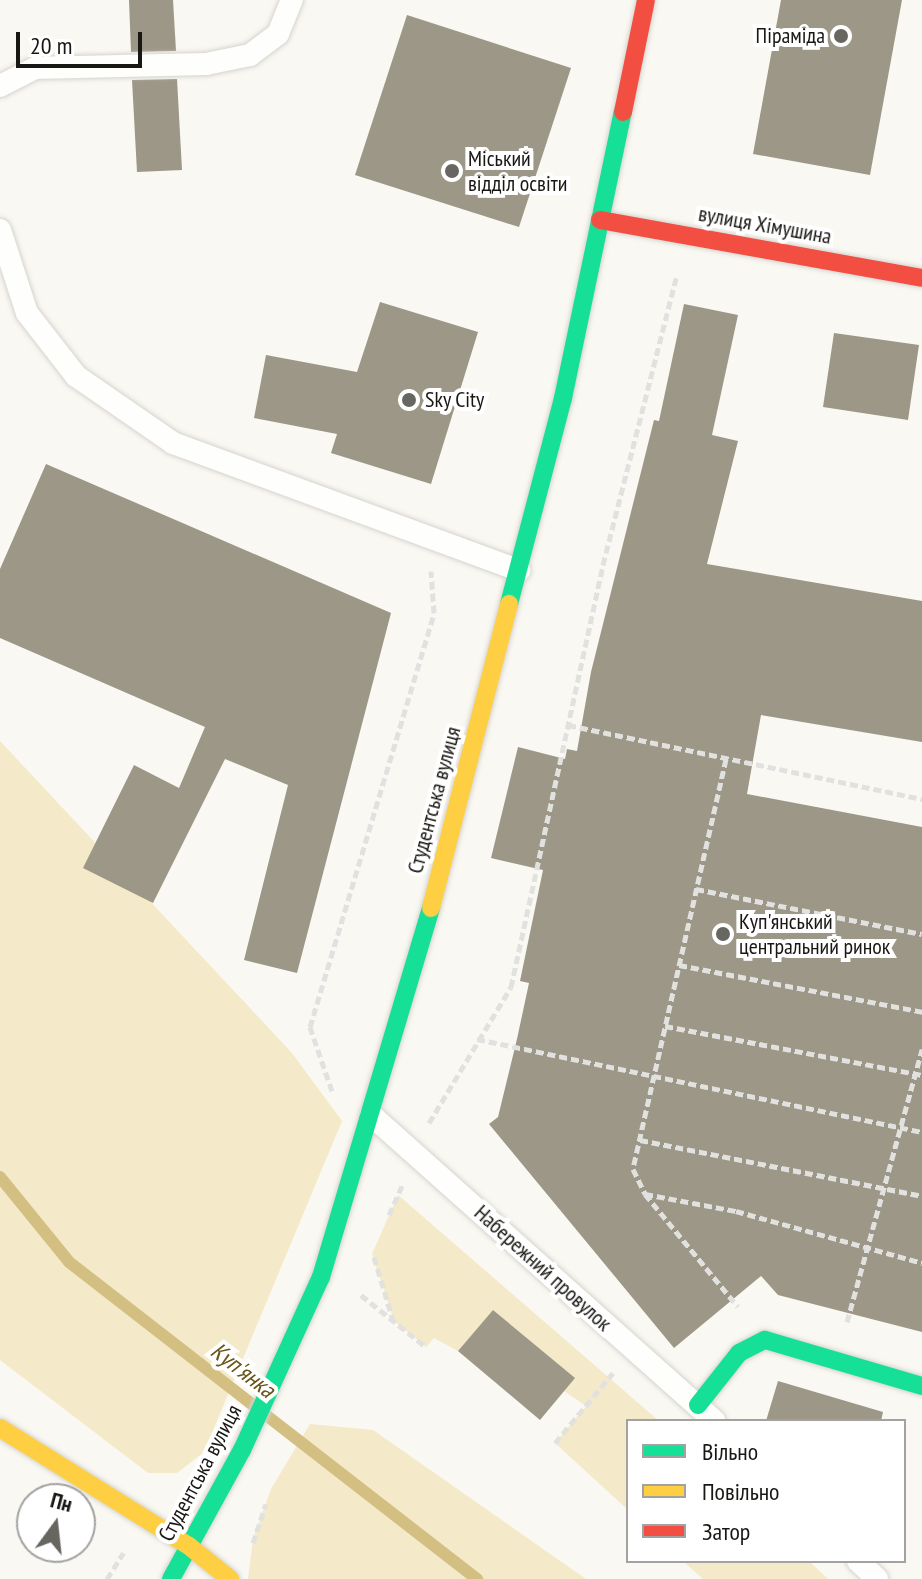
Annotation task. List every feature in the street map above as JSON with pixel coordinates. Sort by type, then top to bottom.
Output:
[{"type":"main road","name":"Студентська вулиця","points":[[171,1579],[248,1437],[321,1277],[371,1115],[519,570],[600,220],[646,0]]},
{"type":"main road","name":"вулиця Хімушина","points":[[600,220],[922,278]]},
{"type":"main road","points":[[698,1405],[739,1353],[765,1340],[922,1386]]},
{"type":"main road","points":[[0,1428],[189,1546],[230,1579]]},
{"type":"lane","points":[[0,86],[35,68],[206,64],[250,55],[278,34],[292,0]]},
{"type":"lane","points":[[0,230],[27,313],[76,376],[173,443],[519,570]]},
{"type":"lane","name":"Набережний провулок","points":[[371,1115],[712,1419]]},
{"type":"lane","points":[[860,1563],[877,1579]]},
{"type":"path","points":[[383,1230],[442,1092],[511,987],[568,725],[687,236]]},
{"type":"path","points":[[337,1108],[310,1027],[434,613],[428,537]]},
{"type":"path","points":[[568,725],[922,799]]},
{"type":"path","points":[[726,759],[633,1169],[645,1194],[765,1340]]},
{"type":"path","points":[[696,889],[922,934]]},
{"type":"path","points":[[679,965],[922,1012]]},
{"type":"path","points":[[665,1026],[919,1074]]},
{"type":"path","points":[[477,1039],[922,1132]]},
{"type":"path","points":[[836,1361],[919,1074],[922,1049]]},
{"type":"path","points":[[640,1140],[922,1196]]},
{"type":"path","points":[[645,1194],[869,1247],[922,1263]]},
{"type":"path","points":[[367,1266],[378,1242]]},
{"type":"path","points":[[372,1254],[394,1321]]},
{"type":"path","points":[[352,1301],[362,1279]]},
{"type":"path","points":[[357,1292],[426,1347]]},
{"type":"path","points":[[555,1443],[633,1347]]},
{"type":"path","points":[[252,1552],[271,1489]]},
{"type":"shaded area","points":[[0,741],[292,1053],[342,1121],[204,1452],[177,1473],[148,1473],[0,1360]]},
{"type":"shaded area","points":[[398,1195],[657,1419],[626,1419],[626,1508],[555,1443],[586,1406],[564,1391],[574,1378],[493,1310],[458,1351],[434,1338],[426,1347],[394,1321],[372,1254]]},
{"type":"shaded area","points":[[310,1424],[373,1430],[586,1579],[248,1579],[253,1539],[271,1489]]},
{"type":"shaded area","points":[[685,1563],[811,1563],[828,1579],[703,1579]]},
{"type":"building","points":[[129,0],[173,0],[176,51],[131,52]]},
{"type":"building","points":[[781,0],[902,0],[870,175],[753,154]]},
{"type":"building","points":[[407,15],[571,68],[519,227],[355,175]]},
{"type":"building","points":[[177,79],[182,170],[137,172],[132,80]]},
{"type":"building","points":[[380,302],[478,332],[431,484],[331,453],[337,434],[254,418],[266,355],[357,372]]},
{"type":"building","name":"Куп'янський центральний ринок","points":[[684,304],[738,315],[712,435],[738,441],[707,564],[922,601],[922,742],[761,715],[747,794],[922,827],[922,1332],[778,1295],[761,1276],[674,1348],[489,1124],[498,1117],[529,983],[520,981],[543,870],[491,858],[518,747],[565,759],[567,749],[577,751],[591,672],[654,420],[659,421]]},
{"type":"building","points":[[834,333],[919,345],[908,420],[823,407]]},
{"type":"building","points":[[46,464],[391,613],[297,973],[244,960],[288,785],[225,759],[153,903],[83,868],[134,765],[179,788],[205,727],[0,638],[0,569]]},
{"type":"building","points":[[493,1310],[575,1378],[540,1420],[458,1351]]},
{"type":"building","points":[[778,1381],[883,1412],[881,1419],[767,1419]]},
{"type":"waterway","name":"Куп'янка","points":[[0,1177],[69,1262],[477,1579]]},
{"type":"traffic: fast","points":[[509,604],[563,398],[623,112]]},
{"type":"traffic: fast","points":[[171,1579],[242,1450],[321,1277],[431,908]]},
{"type":"traffic: fast","points":[[698,1405],[739,1353],[765,1340],[922,1386]]},
{"type":"traffic: slow","points":[[431,908],[509,604]]},
{"type":"traffic: slow","points":[[0,1428],[189,1546],[230,1579]]},
{"type":"traffic: jam","points":[[623,112],[646,0]]},
{"type":"traffic: jam","points":[[600,220],[922,278]]},
{"type":"place","name":"Піраміда","points":[[841,36]]},
{"type":"place","name":"Міський відділ освіти","points":[[452,171]]},
{"type":"place","name":"Sky City","points":[[409,400]]},
{"type":"place","name":"Куп'янський центральний ринок","points":[[723,934]]}]
